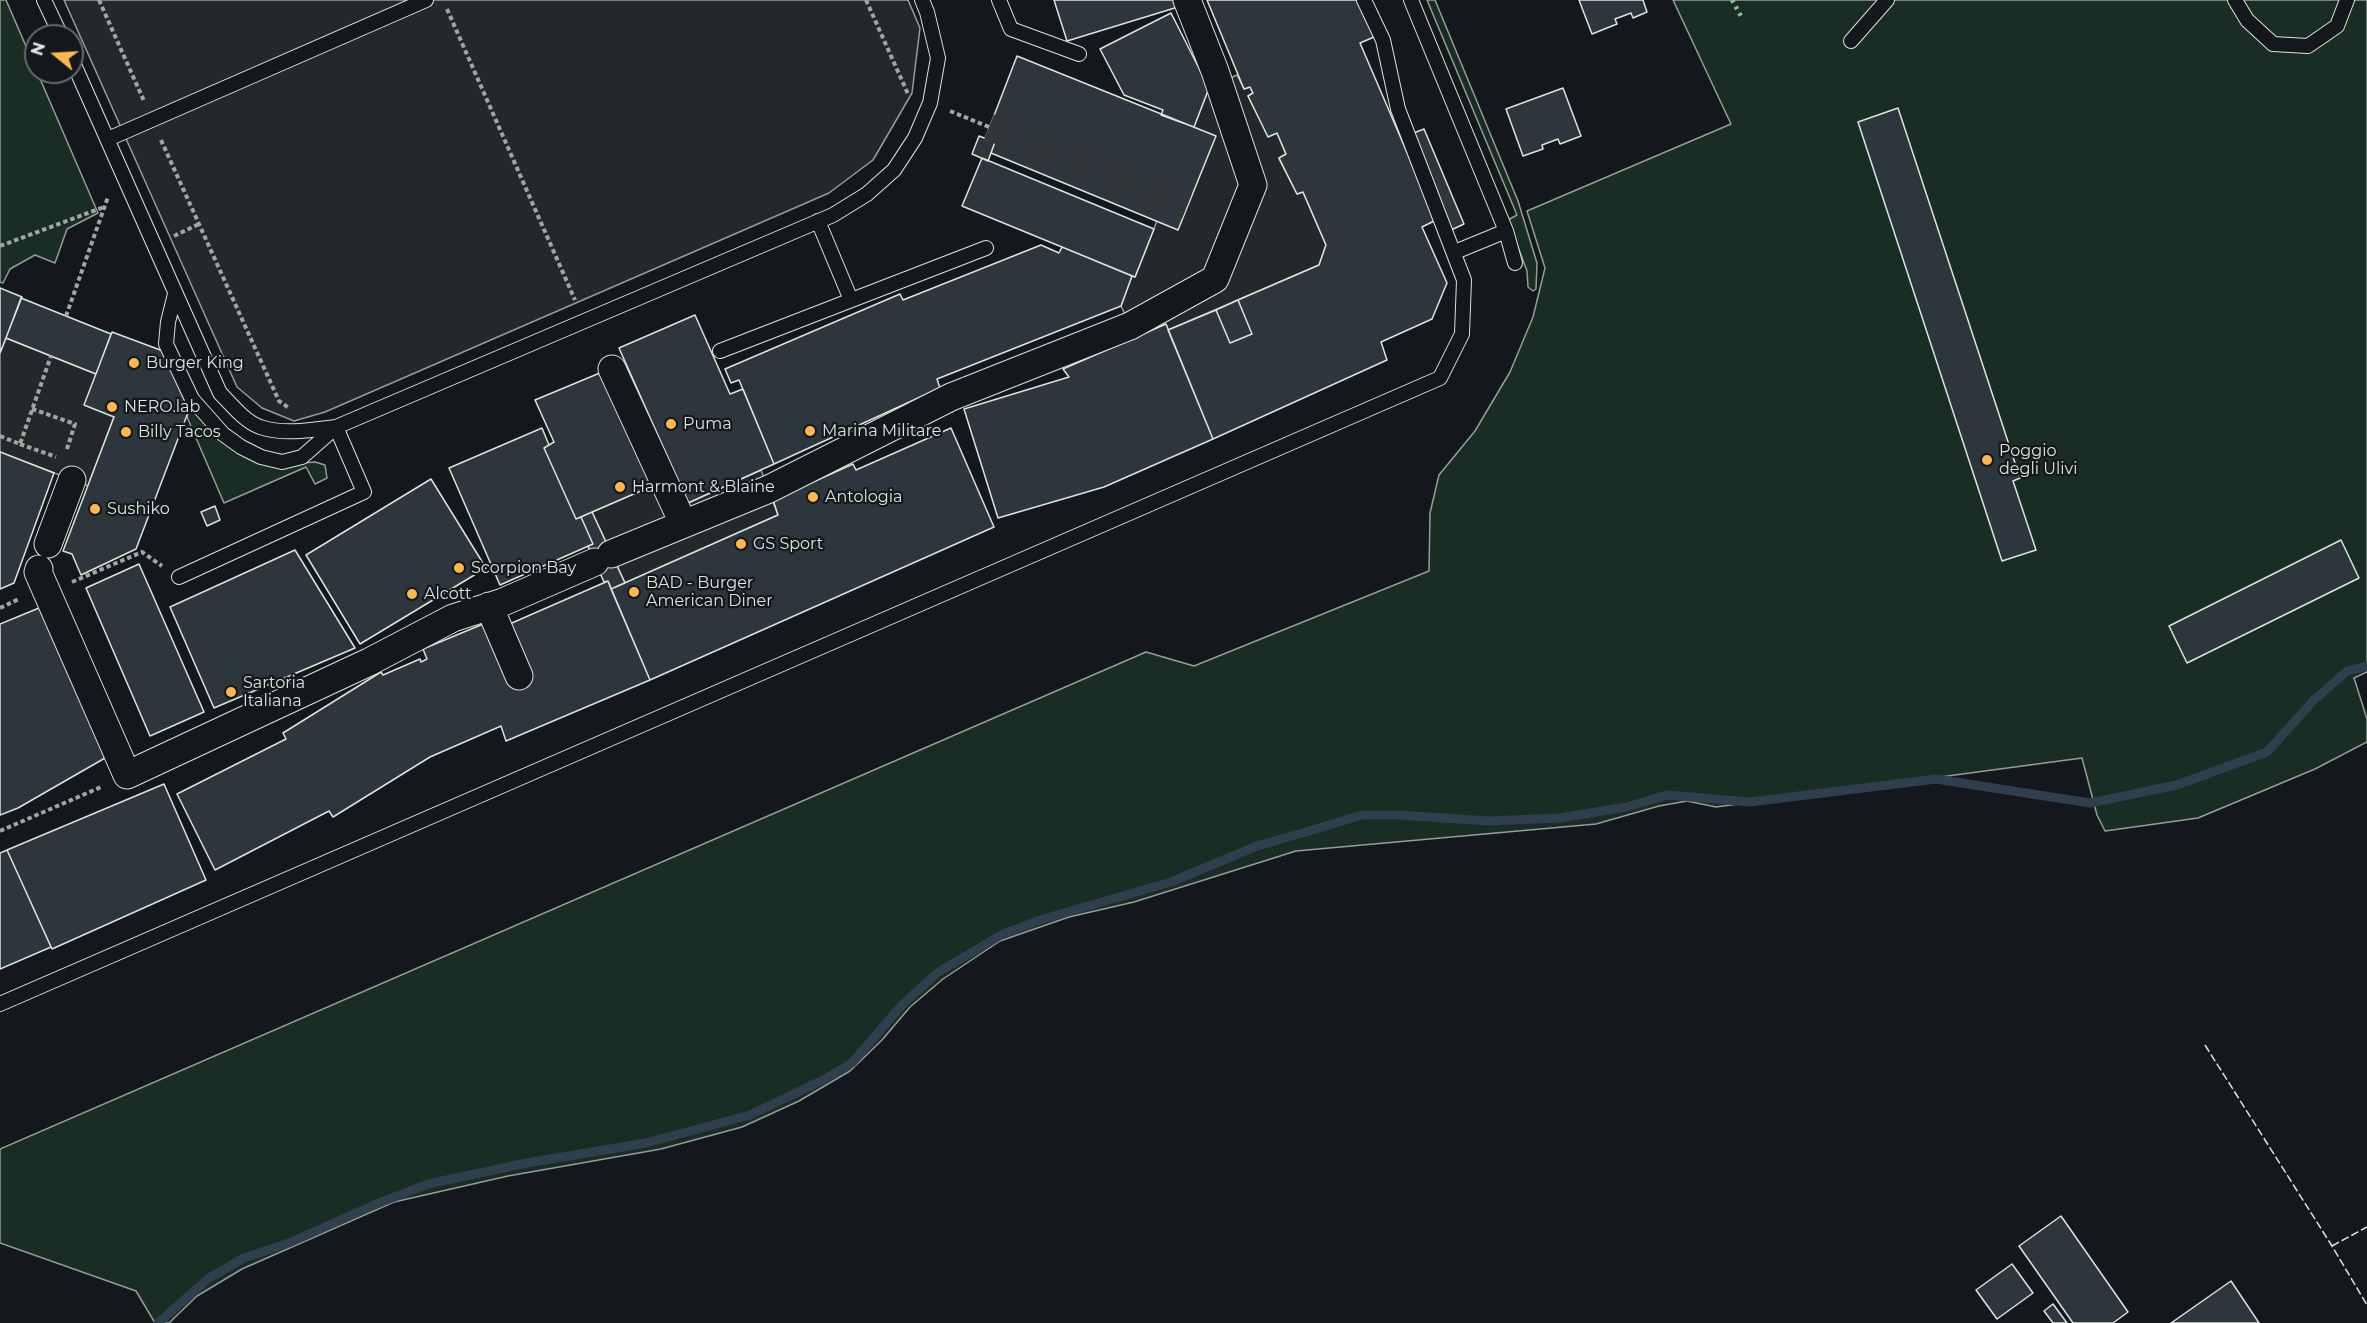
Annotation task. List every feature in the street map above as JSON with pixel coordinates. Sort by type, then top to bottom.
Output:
[{"type":"street","points":[[72,480],[44,569],[127,776],[369,662],[453,618],[489,606],[769,489],[951,397],[1130,326],[1215,279],[1253,185],[1215,71],[1187,0]]},
{"type":"street","points":[[612,369],[683,523]]},
{"type":"street","points":[[489,606],[519,676]]},
{"type":"lane","points":[[44,0],[55,24]]},
{"type":"lane","points":[[108,139],[426,0]]},
{"type":"lane","points":[[175,294],[168,322],[166,344],[192,399],[223,434],[241,447],[261,457],[282,462],[302,457],[336,428],[833,215],[867,194],[894,170],[915,138],[930,103],[938,57],[922,0]]},
{"type":"lane","points":[[999,0],[1011,29],[1079,54]]},
{"type":"lane","points":[[0,1004],[1440,378],[1462,334],[1464,280],[1398,109],[1383,40],[1364,0]]},
{"type":"lane","points":[[1411,0],[1506,231],[1515,263]]},
{"type":"lane","points":[[1851,41],[1887,0]]},
{"type":"lane","points":[[2235,0],[2247,20],[2273,44],[2308,46],[2337,26],[2348,0]]},
{"type":"lane","points":[[83,84],[220,393],[241,415],[260,427],[298,432],[336,428]]},
{"type":"lane","points":[[818,221],[851,300]]},
{"type":"lane","points":[[1455,252],[1506,231]]},
{"type":"lane","points":[[720,351],[986,248]]},
{"type":"lane","points":[[179,577],[364,492],[336,428]]},
{"type":"path","points":[[99,0],[279,401],[293,410]]},
{"type":"path","points":[[443,0],[575,300]]},
{"type":"path","points":[[866,0],[908,94]]},
{"type":"path","points":[[946,109],[989,127]]},
{"type":"path","points":[[66,316],[110,191]]},
{"type":"path","points":[[0,246],[105,206]]},
{"type":"path","points":[[174,236],[200,225]]},
{"type":"path","points":[[20,444],[51,356]]},
{"type":"path","points":[[0,436],[64,460],[75,424],[32,409]]},
{"type":"path","points":[[44,569],[142,552],[179,577]]},
{"type":"path","points":[[0,831],[127,776]]},
{"type":"green space","points":[[0,0],[6,0],[24,42],[24,84],[42,84],[98,213],[67,229],[55,263],[35,255],[10,269],[3,283],[0,282]]},
{"type":"green space","points":[[1427,0],[1435,0],[1518,201],[1537,263],[1536,289],[1533,291],[1528,287],[1527,271],[1508,220],[1517,215]]},
{"type":"green space","points":[[1673,0],[2367,0],[2367,672],[2354,678],[2367,719],[2367,742],[2315,769],[2198,818],[2105,831],[2097,815],[2082,758],[1716,807],[1687,801],[1659,806],[1596,824],[1296,851],[1134,902],[1069,917],[1000,941],[943,979],[910,1007],[882,1040],[850,1071],[799,1101],[742,1127],[661,1149],[508,1176],[394,1202],[242,1269],[197,1296],[169,1323],[155,1323],[136,1291],[0,1243],[0,1149],[1146,652],[1194,666],[1429,571],[1430,513],[1439,475],[1475,431],[1510,372],[1533,317],[1545,268],[1527,211],[1731,124]]},
{"type":"green space","points":[[197,406],[208,422],[289,464],[315,462],[325,465],[327,478],[315,484],[306,467],[224,503],[187,417],[189,410]]},
{"type":"shaded area","points":[[64,0],[908,0],[920,28],[912,93],[873,160],[829,193],[325,412],[294,421],[262,408],[237,387],[84,45],[84,24],[75,24]]},
{"type":"shaded area","points":[[1237,75],[1244,89],[1250,87],[1253,93],[1248,96],[1268,136],[1277,133],[1286,154],[1279,159],[1297,194],[1303,192],[1326,245],[1319,265],[1168,330],[1165,324],[1136,337],[1121,306],[1132,276],[1135,277],[1209,88]]},
{"type":"shaded area","points":[[6,338],[96,374],[114,417],[88,486],[0,452],[0,353]]},
{"type":"shaded area","points":[[761,470],[778,515],[625,583],[592,512],[675,476],[688,503]]},
{"type":"building","points":[[1054,0],[1176,0],[1178,7],[1067,41]]},
{"type":"building","points":[[1207,0],[1361,0],[1374,37],[1360,43],[1436,220],[1422,227],[1447,283],[1432,319],[1381,342],[1387,360],[1213,439],[1168,330],[1216,310],[1230,343],[1252,334],[1238,300],[1319,265],[1326,245],[1303,192],[1297,194],[1279,158],[1286,154],[1277,133],[1268,137],[1248,96],[1253,93],[1250,87],[1244,89]]},
{"type":"building","points":[[1579,0],[1643,0],[1647,12],[1633,18],[1631,13],[1615,19],[1617,24],[1592,34]]},
{"type":"building","points":[[1171,13],[1209,88],[1194,127],[1161,115],[1163,110],[1124,95],[1100,49]]},
{"type":"building","points":[[1017,56],[1216,136],[1178,230],[991,153],[995,142],[985,139]]},
{"type":"building","points":[[1563,88],[1581,136],[1560,144],[1558,139],[1542,145],[1543,149],[1523,156],[1506,109]]},
{"type":"building","points":[[1898,108],[2020,478],[2013,481],[2036,550],[2002,561],[1858,122]]},
{"type":"building","points":[[1424,129],[1464,224],[1451,230],[1411,134]]},
{"type":"building","points":[[979,136],[995,142],[988,161],[972,154]]},
{"type":"building","points":[[982,158],[1154,229],[1135,277],[962,206]]},
{"type":"building","points":[[1041,245],[1059,253],[1062,247],[1132,276],[1121,306],[937,379],[940,388],[774,464],[739,380],[731,383],[725,369],[900,294],[903,300]]},
{"type":"building","points":[[0,288],[22,297],[0,353]]},
{"type":"building","points":[[21,298],[111,334],[96,374],[6,338]]},
{"type":"building","points":[[1238,300],[1252,334],[1230,343],[1216,310]]},
{"type":"building","points":[[695,315],[730,394],[743,389],[774,464],[688,503],[619,348]]},
{"type":"building","points":[[1166,324],[1213,439],[1104,487],[998,518],[964,409],[1069,377],[1063,369]]},
{"type":"building","points":[[112,332],[163,351],[189,410],[136,549],[81,575],[72,554],[63,551],[114,417],[84,405]]},
{"type":"building","points":[[607,370],[659,483],[576,519],[544,448],[554,442],[535,400]]},
{"type":"building","points":[[542,428],[549,445],[544,448],[576,519],[581,517],[593,544],[500,585],[449,468]]},
{"type":"building","points":[[951,428],[994,527],[650,680],[611,589],[778,515],[773,500],[853,464],[856,470]]},
{"type":"building","points":[[0,452],[54,473],[14,583],[0,589]]},
{"type":"building","points":[[431,479],[486,568],[360,644],[306,555]]},
{"type":"building","points":[[215,506],[220,520],[207,526],[201,512]]},
{"type":"building","points":[[592,512],[625,583],[611,589],[608,581],[604,582],[588,546],[593,544],[581,517]]},
{"type":"building","points":[[2341,540],[2359,578],[2187,663],[2169,626]]},
{"type":"building","points":[[295,550],[355,648],[214,708],[170,607]]},
{"type":"building","points":[[139,564],[204,712],[150,736],[86,588]]},
{"type":"building","points":[[608,581],[650,680],[506,741],[501,726],[430,757],[333,817],[329,811],[215,870],[177,794],[286,739],[283,733],[381,672],[383,675],[420,659],[421,662],[427,659],[423,649],[488,622],[505,626]]},
{"type":"building","points":[[39,608],[105,758],[18,808],[0,815],[0,624]]},
{"type":"building","points":[[164,784],[206,880],[52,949],[7,850]]},
{"type":"building","points":[[7,850],[51,947],[0,969],[0,853]]},
{"type":"building","points":[[2061,1216],[2128,1312],[2113,1323],[2073,1323],[2019,1246]]},
{"type":"building","points":[[2012,1264],[2033,1293],[1997,1319],[1976,1290]]},
{"type":"building","points":[[2231,1281],[2259,1323],[2171,1323]]},
{"type":"building","points":[[2053,1304],[2067,1323],[2053,1323],[2044,1311]]},
{"type":"waterway","points":[[158,1323],[209,1278],[244,1258],[289,1243],[428,1184],[527,1163],[646,1143],[750,1115],[825,1079],[852,1063],[901,1006],[937,973],[1001,935],[1040,920],[1171,882],[1257,846],[1362,815],[1400,815],[1488,821],[1559,818],[1627,807],[1667,795],[1750,802],[1936,779],[2090,803],[2177,785],[2267,752],[2313,701],[2347,671],[2367,666]]},
{"type":"tunnel","points":[[989,127],[1187,206]]},
{"type":"hedge","points":[[1732,0],[1742,18]]},
{"type":"fence","points":[[2205,1045],[2367,1305]]},
{"type":"fence","points":[[2332,1246],[2367,1227]]},
{"type":"place","name":"Burger King","points":[[134,363]]},
{"type":"place","name":"NERO.lab","points":[[112,407]]},
{"type":"place","name":"Puma","points":[[671,424]]},
{"type":"place","name":"Marina Militare","points":[[810,431]]},
{"type":"place","name":"Billy Tacos","points":[[126,432]]},
{"type":"place","name":"Poggio degli Ulivi","points":[[1987,460]]},
{"type":"place","name":"Harmont & Blaine","points":[[620,487]]},
{"type":"place","name":"Antologia","points":[[813,497]]},
{"type":"place","name":"Sushiko","points":[[95,509]]},
{"type":"place","name":"GS Sport","points":[[741,544]]},
{"type":"place","name":"Scorpion Bay","points":[[459,568]]},
{"type":"place","name":"BAD - Burger American Diner","points":[[634,592]]},
{"type":"place","name":"Alcott","points":[[412,594]]},
{"type":"place","name":"Sartoria Italiana","points":[[231,692]]}]
